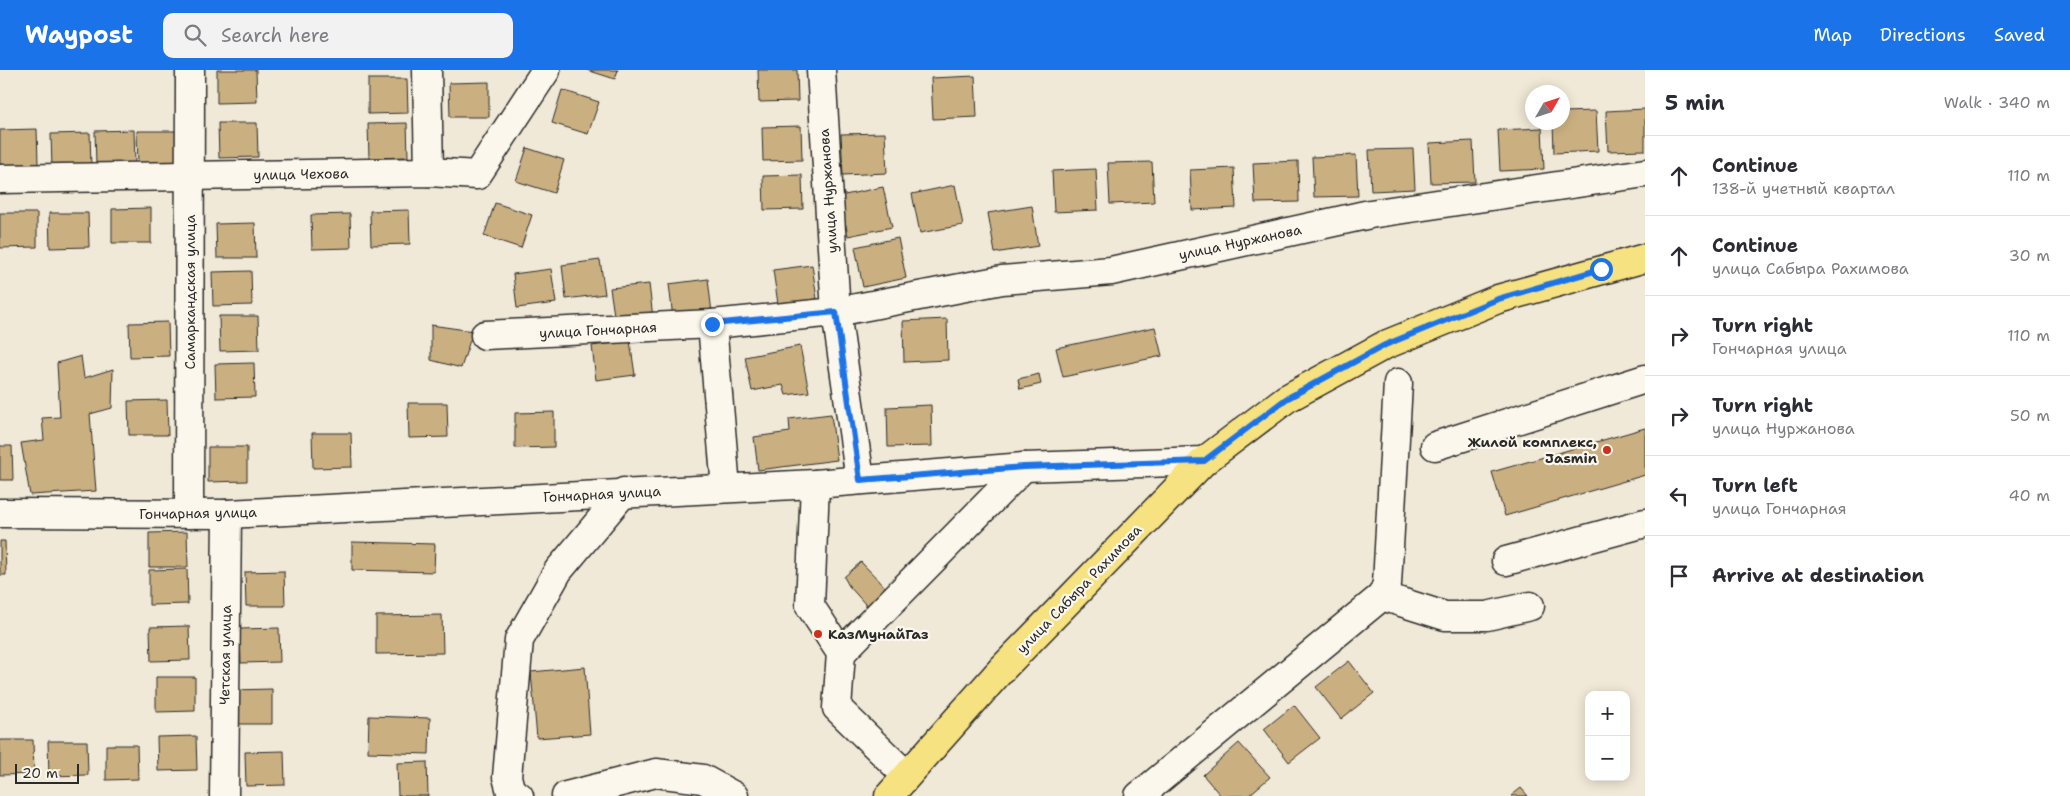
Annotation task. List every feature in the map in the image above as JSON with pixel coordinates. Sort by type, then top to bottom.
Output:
[{"type":"main road","name":"улица Сабыра Рахимова","points":[[888,796],[1001,670],[1204,461],[1286,399],[1385,345],[1498,299],[1645,258]]},
{"type":"street","name":"Самаркандская улица","points":[[189,514],[190,70]]},
{"type":"street","points":[[427,70],[429,172]]},
{"type":"street","name":"улица Чехова","points":[[0,179],[429,172],[477,175],[546,70]]},
{"type":"street","name":"улица Нуржанова","points":[[821,70],[836,312],[860,480]]},
{"type":"street","name":"улица Нуржанова","points":[[836,312],[1002,280],[1111,271],[1370,214],[1645,173]]},
{"type":"street","name":"улица Гончарная","points":[[485,336],[712,324],[836,312]]},
{"type":"street","points":[[712,324],[726,488]]},
{"type":"street","points":[[1435,446],[1645,379]]},
{"type":"street","points":[[1139,796],[1382,596],[1387,584],[1398,383]]},
{"type":"street","name":"Гончарная улица","points":[[0,513],[226,514],[624,492],[815,484],[1024,467],[1204,461]]},
{"type":"street","points":[[840,653],[1024,467]]},
{"type":"street","points":[[815,484],[810,606],[840,653],[837,708],[906,775]]},
{"type":"street","points":[[513,795],[507,777],[520,640],[558,571],[624,492]]},
{"type":"street","name":"Четская улица","points":[[224,796],[226,514]]},
{"type":"street","points":[[1506,561],[1645,523]]},
{"type":"street","points":[[1382,596],[1445,616],[1487,616],[1530,606]]},
{"type":"street","points":[[566,796],[656,773],[702,779],[734,796]]},
{"type":"building","points":[[217,70],[256,70],[257,102],[217,103]]},
{"type":"building","points":[[587,70],[618,70],[615,79]]},
{"type":"building","points":[[758,70],[797,70],[798,101],[759,102]]},
{"type":"building","points":[[975,76],[977,117],[933,119],[931,78]]},
{"type":"building","points":[[368,79],[407,79],[408,113],[368,114]]},
{"type":"building","points":[[489,82],[489,117],[450,117],[449,83]]},
{"type":"building","points":[[562,90],[599,102],[588,134],[552,123]]},
{"type":"building","points":[[1645,109],[1645,150],[1608,151],[1606,111]]},
{"type":"building","points":[[1596,111],[1598,151],[1554,153],[1553,130],[1570,130],[1570,112]]},
{"type":"building","points":[[218,123],[257,123],[258,157],[219,158]]},
{"type":"building","points":[[407,123],[408,157],[369,158],[368,124]]},
{"type":"building","points":[[801,126],[802,160],[763,161],[762,127]]},
{"type":"building","points":[[37,129],[38,164],[0,165],[0,130]]},
{"type":"building","points":[[134,130],[135,164],[96,165],[95,131]]},
{"type":"building","points":[[1498,130],[1542,130],[1544,169],[1500,171]]},
{"type":"building","points":[[137,131],[177,131],[177,165],[138,166]]},
{"type":"building","points":[[90,133],[91,168],[52,168],[51,134]]},
{"type":"building","points":[[885,133],[887,173],[843,175],[841,134]]},
{"type":"building","points":[[1473,141],[1475,182],[1431,183],[1429,143]]},
{"type":"building","points":[[527,148],[564,160],[554,193],[516,181]]},
{"type":"building","points":[[1413,149],[1415,189],[1371,191],[1369,150]]},
{"type":"building","points":[[1356,155],[1358,196],[1314,197],[1312,157]]},
{"type":"building","points":[[1298,161],[1299,202],[1255,203],[1253,163]]},
{"type":"building","points":[[1152,162],[1154,202],[1110,204],[1108,163]]},
{"type":"building","points":[[1234,168],[1236,208],[1192,210],[1190,170]]},
{"type":"building","points":[[1096,169],[1098,210],[1054,212],[1052,171]]},
{"type":"building","points":[[802,175],[803,209],[764,210],[763,176]]},
{"type":"building","points":[[955,185],[963,225],[920,233],[912,194]]},
{"type":"building","points":[[883,187],[892,227],[848,236],[840,196]]},
{"type":"building","points":[[495,203],[532,215],[521,248],[484,236]]},
{"type":"building","points":[[1032,206],[1038,246],[995,253],[988,213]]},
{"type":"building","points":[[151,208],[151,243],[112,243],[112,209]]},
{"type":"building","points":[[409,210],[410,244],[371,245],[370,211]]},
{"type":"building","points":[[0,213],[37,213],[37,247],[0,248]]},
{"type":"building","points":[[49,213],[88,213],[89,247],[50,248]]},
{"type":"building","points":[[350,214],[351,248],[312,249],[311,215]]},
{"type":"building","points":[[255,223],[256,258],[217,258],[216,224]]},
{"type":"building","points":[[898,238],[906,278],[863,287],[855,247]]},
{"type":"building","points":[[600,260],[605,294],[566,299],[562,265]]},
{"type":"building","points":[[812,265],[817,299],[778,304],[773,270]]},
{"type":"building","points":[[551,269],[556,303],[517,308],[513,274]]},
{"type":"building","points":[[251,271],[252,305],[213,306],[212,272]]},
{"type":"building","points":[[708,279],[712,313],[673,318],[669,284]]},
{"type":"building","points":[[649,284],[653,318],[615,322],[610,288]]},
{"type":"building","points":[[219,316],[258,316],[259,350],[220,351]]},
{"type":"building","points":[[947,319],[948,360],[904,362],[903,321]]},
{"type":"building","points":[[168,322],[169,356],[130,357],[129,323]]},
{"type":"building","points":[[431,325],[473,331],[461,368],[431,360]]},
{"type":"building","points":[[1155,327],[1162,356],[1063,377],[1056,348]]},
{"type":"building","points":[[630,341],[635,375],[596,380],[592,346]]},
{"type":"building","points":[[800,346],[809,392],[786,395],[783,385],[752,391],[745,357]]},
{"type":"building","points":[[81,356],[84,378],[113,369],[112,408],[90,414],[96,491],[30,495],[21,443],[44,440],[42,418],[60,417],[57,363]]},
{"type":"building","points":[[254,363],[255,397],[216,398],[215,364]]},
{"type":"building","points":[[1039,374],[1041,384],[1020,389],[1018,379]]},
{"type":"building","points":[[167,400],[168,435],[129,435],[128,401]]},
{"type":"building","points":[[408,403],[447,403],[448,437],[409,438]]},
{"type":"building","points":[[931,405],[932,446],[888,447],[887,407]]},
{"type":"building","points":[[554,412],[554,447],[515,448],[515,413]]},
{"type":"building","points":[[831,414],[837,460],[758,470],[754,437],[790,432],[789,419]]},
{"type":"building","name":"Жилой комплекс, Jasmin","points":[[1645,428],[1645,475],[1505,516],[1492,472]]},
{"type":"building","points":[[312,433],[351,433],[352,467],[313,468]]},
{"type":"building","points":[[0,446],[12,446],[13,480],[0,480]]},
{"type":"building","points":[[208,447],[247,447],[247,481],[208,482]]},
{"type":"building","points":[[187,532],[188,567],[149,567],[149,533]]},
{"type":"building","points":[[0,541],[5,541],[6,575],[0,575]]},
{"type":"building","points":[[352,542],[435,544],[434,572],[352,570]]},
{"type":"building","points":[[861,562],[889,591],[874,607],[866,605],[849,586],[844,577]]},
{"type":"building","points":[[187,569],[188,604],[149,605],[149,570]]},
{"type":"building","points":[[284,571],[285,606],[246,606],[245,572]]},
{"type":"building","points":[[442,615],[443,653],[376,654],[376,616]]},
{"type":"building","points":[[189,626],[190,660],[151,661],[150,627]]},
{"type":"building","points":[[279,628],[280,662],[241,663],[240,629]]},
{"type":"building","points":[[1349,661],[1374,693],[1341,719],[1316,687]]},
{"type":"building","points":[[585,667],[590,734],[537,738],[531,672]]},
{"type":"building","points":[[156,677],[195,677],[195,711],[156,712]]},
{"type":"building","points":[[272,689],[272,724],[233,724],[233,690]]},
{"type":"building","points":[[1294,705],[1320,738],[1289,762],[1264,729]]},
{"type":"building","points":[[369,716],[430,718],[429,754],[368,752]]},
{"type":"building","points":[[196,736],[197,770],[158,771],[157,737]]},
{"type":"building","points":[[0,740],[33,740],[34,774],[0,775]]},
{"type":"building","points":[[48,741],[87,741],[88,775],[49,776]]},
{"type":"building","points":[[1239,743],[1270,777],[1248,796],[1221,796],[1203,775]]},
{"type":"building","points":[[106,745],[137,745],[138,779],[106,780]]},
{"type":"building","points":[[284,751],[285,785],[246,786],[245,752]]},
{"type":"building","points":[[427,762],[428,796],[398,796],[397,763]]},
{"type":"building","points":[[1521,788],[1528,796],[1511,796]]},
{"type":"place","name":"Жилой комплекс, Jasmin","points":[[1607,450]]},
{"type":"place","name":"КазМунайГаз","points":[[818,634]]},
{"type":"route","points":[[712,324],[836,312],[860,480],[1024,467],[1204,461],[1286,399],[1385,345],[1498,299],[1601,269]]}]
